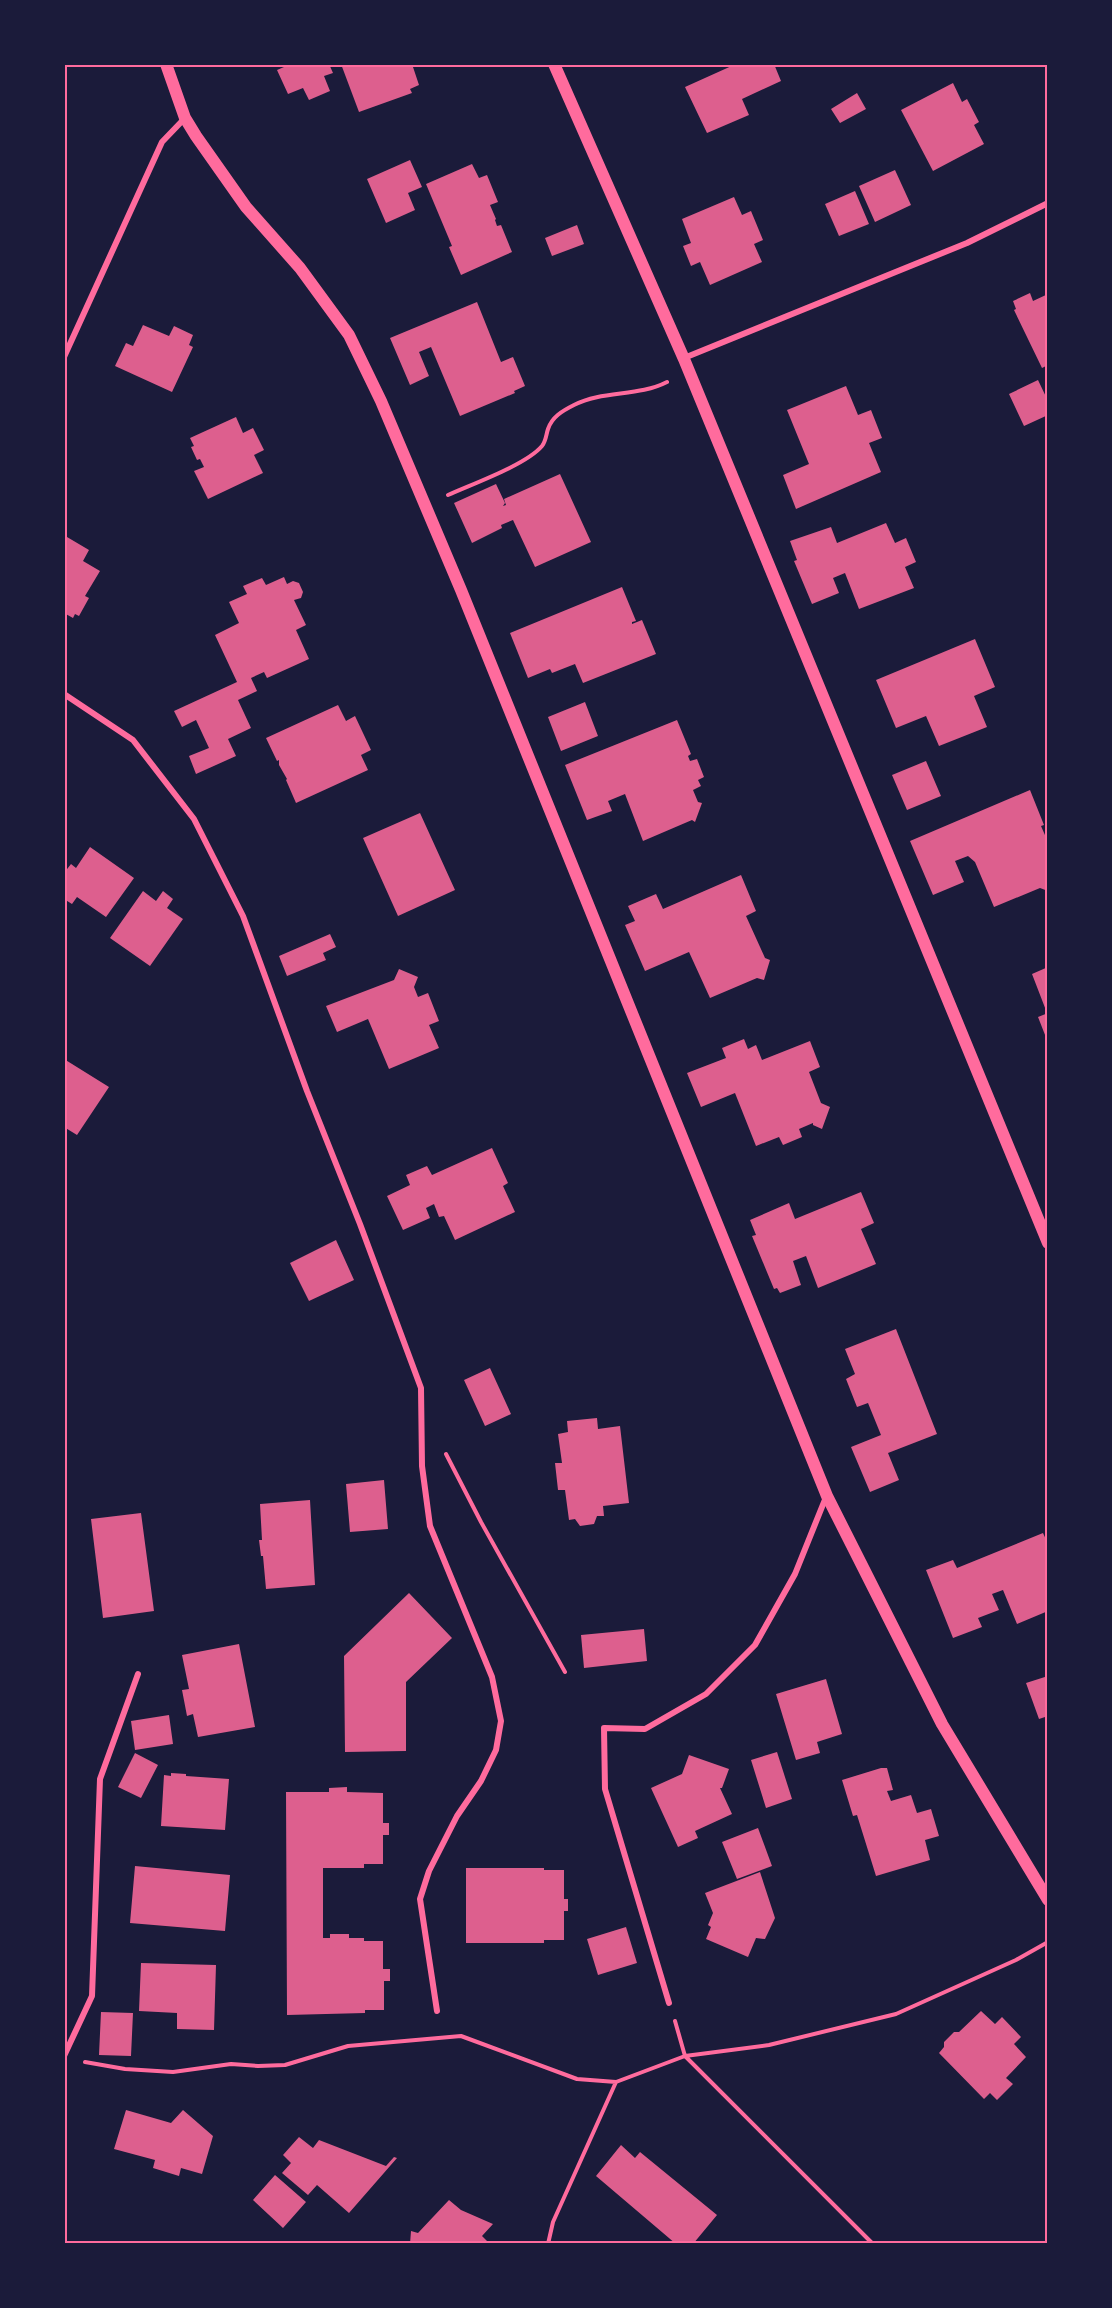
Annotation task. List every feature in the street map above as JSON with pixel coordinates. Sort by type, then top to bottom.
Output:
[{"type":"main road","points":[[166,64],[185,118],[246,207],[300,268],[349,335],[381,401],[461,590],[827,1496],[942,1724],[1047,1900]]},
{"type":"main road","points":[[554,64],[684,359],[1047,1243]]},
{"type":"street","points":[[64,357],[162,142],[185,118]]},
{"type":"street","points":[[684,359],[967,243],[1047,203]]},
{"type":"street","points":[[64,694],[133,740],[194,819],[243,915],[307,1091],[360,1224],[421,1389],[422,1466],[430,1526],[492,1677],[501,1721],[496,1750],[481,1781],[457,1816],[434,1862],[420,1899],[437,2011]]},
{"type":"street","points":[[669,2003],[605,1789],[604,1728],[645,1729],[706,1694],[755,1645],[795,1574],[827,1496]]},
{"type":"street","points":[[64,2056],[92,1996],[100,1779],[138,1674]]},
{"type":"path","points":[[448,495],[516,464],[536,452],[546,438],[552,421],[572,405],[601,395],[659,386],[669,380]]},
{"type":"path","points":[[444,1448],[481,1522],[565,1672]]},
{"type":"path","points":[[75,2061],[125,2069],[173,2072],[231,2064],[285,2065],[348,2046],[461,2036],[577,2079],[616,2082],[685,2056],[769,2045],[896,2014],[1006,1965],[1047,1942]]},
{"type":"path","points":[[669,2003],[685,2056],[873,2244]]},
{"type":"path","points":[[548,2244],[553,2222],[616,2082]]},
{"type":"building","points":[[291,64],[329,64],[333,73],[324,76],[330,91],[309,100],[303,88],[288,94],[277,70]]},
{"type":"building","points":[[341,64],[412,64],[419,85],[410,89],[412,93],[359,112]]},
{"type":"building","points":[[736,64],[774,64],[781,81],[742,99],[749,115],[707,133],[685,87]]},
{"type":"building","points":[[953,83],[962,102],[967,99],[979,122],[974,125],[984,144],[933,171],[901,110]]},
{"type":"building","points":[[857,93],[866,109],[840,123],[831,109]]},
{"type":"building","points":[[410,160],[422,187],[408,193],[415,210],[386,223],[367,179]]},
{"type":"building","points":[[472,164],[479,178],[487,175],[498,202],[490,205],[497,226],[501,225],[512,252],[461,275],[449,247],[452,246],[426,184]]},
{"type":"building","points":[[895,170],[911,205],[875,222],[859,186]]},
{"type":"building","points":[[855,191],[869,224],[839,236],[825,204]]},
{"type":"building","points":[[734,197],[742,215],[751,211],[763,240],[754,244],[762,262],[710,285],[700,262],[691,266],[683,246],[691,243],[682,219]]},
{"type":"building","points":[[577,225],[584,244],[552,256],[545,238]]},
{"type":"building","points":[[1030,293],[1033,301],[1048,294],[1048,365],[1042,368],[1014,310],[1016,309],[1013,301]]},
{"type":"building","points":[[477,302],[501,362],[513,357],[525,386],[514,391],[515,393],[460,416],[431,347],[419,352],[429,376],[410,385],[390,338]]},
{"type":"building","points":[[143,325],[169,336],[174,326],[193,335],[189,345],[193,347],[172,392],[115,366],[126,343],[133,346]]},
{"type":"building","points":[[1038,380],[1048,401],[1048,415],[1024,426],[1009,394]]},
{"type":"building","points":[[846,386],[858,415],[871,410],[882,438],[869,443],[881,472],[796,509],[783,475],[809,464],[787,410]]},
{"type":"building","points":[[236,417],[243,433],[253,428],[264,450],[254,455],[263,473],[208,499],[194,471],[204,467],[200,459],[197,460],[190,438]]},
{"type":"building","points":[[560,474],[591,542],[535,567],[513,520],[472,543],[454,503],[496,484],[505,503],[503,506],[506,505],[504,499]]},
{"type":"building","points":[[886,523],[895,543],[906,538],[916,562],[905,567],[914,588],[859,609],[845,573],[833,578],[839,593],[812,604],[794,561],[797,560],[790,541],[831,527],[837,543]]},
{"type":"building","points":[[67,537],[89,550],[83,561],[100,571],[85,596],[89,598],[79,616],[75,614],[73,618],[64,613],[64,542]]},
{"type":"building","points":[[284,577],[287,584],[293,581],[299,583],[303,592],[301,598],[294,600],[306,625],[296,630],[309,659],[267,678],[264,672],[251,678],[257,691],[238,700],[251,728],[228,739],[236,756],[196,774],[189,756],[209,748],[196,720],[182,727],[174,711],[237,682],[215,635],[239,623],[229,602],[247,594],[243,586],[262,578],[266,585]]},
{"type":"building","points":[[622,587],[636,621],[632,624],[642,620],[656,654],[583,683],[575,664],[552,673],[550,669],[528,678],[510,633]]},
{"type":"building","points":[[975,639],[995,687],[974,696],[987,727],[939,746],[926,716],[896,728],[876,680]]},
{"type":"building","points":[[585,702],[598,736],[561,751],[548,717]]},
{"type":"building","points":[[338,705],[346,721],[355,716],[371,750],[361,755],[368,770],[296,803],[279,765],[279,760],[277,761],[266,738]]},
{"type":"building","points":[[677,720],[691,754],[688,756],[690,761],[697,759],[704,777],[698,780],[701,786],[693,790],[698,802],[702,803],[695,822],[692,820],[643,841],[625,794],[608,801],[612,811],[587,820],[565,765]]},
{"type":"building","points":[[926,761],[941,796],[907,810],[892,775]]},
{"type":"building","points":[[1030,790],[1048,842],[1048,891],[1040,888],[994,907],[975,862],[968,856],[955,861],[964,882],[933,895],[910,841]]},
{"type":"building","points":[[420,813],[455,890],[398,916],[363,838]]},
{"type":"building","points":[[90,847],[134,878],[106,917],[77,897],[72,904],[64,899],[64,873],[71,864],[76,868]]},
{"type":"building","points":[[741,875],[756,911],[746,916],[765,958],[770,960],[764,980],[757,978],[710,998],[689,952],[645,971],[625,925],[635,921],[628,906],[656,894],[663,909]]},
{"type":"building","points":[[143,891],[156,901],[163,891],[173,899],[167,908],[183,919],[150,966],[110,938]]},
{"type":"building","points":[[330,934],[336,947],[323,953],[326,960],[287,976],[279,956]]},
{"type":"building","points":[[1048,967],[1048,1013],[1047,1013],[1032,974]]},
{"type":"building","points":[[399,969],[418,977],[414,987],[418,997],[428,993],[439,1021],[429,1025],[439,1048],[389,1069],[368,1019],[337,1032],[326,1006],[394,980]]},
{"type":"building","points":[[1048,1013],[1048,1040],[1047,1040],[1038,1017]]},
{"type":"building","points":[[744,1039],[748,1049],[756,1045],[762,1060],[810,1041],[820,1067],[809,1072],[821,1103],[830,1107],[822,1129],[813,1123],[799,1129],[802,1137],[783,1145],[779,1137],[756,1146],[735,1093],[701,1107],[687,1073],[726,1058],[722,1048]]},
{"type":"building","points":[[64,1059],[109,1087],[77,1135],[64,1127]]},
{"type":"building","points":[[492,1148],[508,1183],[503,1186],[515,1212],[455,1240],[444,1216],[439,1217],[434,1204],[426,1208],[430,1218],[403,1230],[387,1196],[410,1185],[406,1175],[427,1166],[432,1175]]},
{"type":"building","points":[[861,1192],[874,1223],[861,1229],[876,1264],[818,1288],[806,1256],[793,1261],[801,1285],[780,1293],[777,1288],[774,1289],[752,1236],[756,1235],[750,1220],[789,1203],[795,1219]]},
{"type":"building","points":[[336,1240],[354,1280],[309,1301],[290,1263]]},
{"type":"building","points":[[896,1329],[937,1434],[888,1453],[899,1480],[870,1492],[851,1447],[881,1435],[868,1403],[857,1407],[846,1379],[855,1374],[845,1349]]},
{"type":"building","points":[[490,1368],[511,1414],[485,1426],[464,1380]]},
{"type":"building","points":[[597,1418],[598,1429],[620,1426],[629,1503],[603,1506],[604,1516],[597,1516],[594,1524],[580,1526],[575,1519],[569,1520],[565,1490],[558,1490],[555,1463],[562,1463],[558,1434],[568,1432],[567,1421]]},
{"type":"building","points":[[384,1480],[388,1529],[350,1532],[346,1484]]},
{"type":"building","points":[[310,1500],[315,1585],[266,1589],[259,1540],[262,1540],[260,1504]]},
{"type":"building","points":[[141,1513],[154,1611],[103,1618],[91,1519]]},
{"type":"building","points":[[1043,1533],[1048,1544],[1048,1611],[1017,1624],[1003,1590],[992,1594],[999,1610],[978,1618],[982,1627],[953,1638],[926,1570],[953,1560],[957,1568]]},
{"type":"building","points":[[409,1593],[452,1638],[406,1682],[406,1751],[345,1752],[344,1656]]},
{"type":"building","points":[[644,1629],[647,1661],[584,1668],[581,1635]]},
{"type":"building","points":[[239,1644],[255,1727],[198,1737],[193,1714],[187,1716],[182,1690],[189,1689],[182,1655]]},
{"type":"building","points":[[1048,1676],[1048,1716],[1039,1719],[1026,1683]]},
{"type":"building","points":[[826,1679],[842,1734],[817,1742],[820,1753],[796,1760],[776,1694]]},
{"type":"building","points":[[169,1715],[173,1744],[135,1750],[131,1721]]},
{"type":"building","points":[[777,1752],[792,1799],[766,1808],[751,1760]]},
{"type":"building","points":[[135,1753],[158,1765],[141,1798],[118,1787]]},
{"type":"building","points":[[689,1755],[729,1769],[722,1788],[720,1788],[732,1814],[695,1831],[698,1838],[678,1847],[651,1788],[682,1774]]},
{"type":"building","points":[[887,1768],[893,1790],[887,1791],[891,1801],[911,1795],[917,1813],[931,1809],[939,1836],[925,1840],[930,1860],[876,1876],[857,1815],[853,1816],[842,1780]]},
{"type":"building","points":[[171,1773],[229,1779],[225,1830],[161,1826],[164,1775],[171,1776]]},
{"type":"building","points":[[347,1787],[347,1792],[383,1793],[383,1823],[389,1823],[389,1835],[383,1835],[383,1864],[364,1864],[364,1868],[323,1868],[323,1938],[330,1938],[330,1934],[349,1934],[349,1938],[383,1941],[383,1969],[390,1969],[390,1981],[384,1981],[384,2010],[365,2010],[365,2013],[287,2015],[286,1792],[329,1792],[329,1788]]},
{"type":"building","points":[[758,1828],[772,1866],[737,1879],[722,1842]]},
{"type":"building","points":[[135,1866],[230,1875],[225,1931],[130,1923]]},
{"type":"building","points":[[466,1868],[564,1870],[564,1899],[568,1899],[568,1911],[564,1911],[564,1940],[544,1940],[544,1943],[466,1943]]},
{"type":"building","points":[[760,1872],[775,1918],[765,1939],[756,1938],[748,1957],[706,1939],[713,1913],[705,1893]]},
{"type":"building","points":[[626,1927],[637,1963],[598,1975],[587,1939]]},
{"type":"building","points":[[141,1963],[216,1965],[214,2030],[177,2029],[177,2013],[139,2011]]},
{"type":"building","points":[[981,2011],[995,2024],[1002,2017],[1021,2037],[1014,2044],[1026,2057],[1006,2078],[1013,2084],[997,2100],[990,2093],[984,2099],[939,2053],[944,2047],[944,2042],[954,2032],[959,2032]]},
{"type":"building","points":[[101,2012],[133,2013],[131,2056],[99,2055]]},
{"type":"building","points":[[126,2110],[171,2123],[183,2110],[213,2136],[202,2174],[181,2168],[179,2176],[153,2168],[155,2160],[114,2149]]},
{"type":"building","points":[[299,2137],[313,2148],[319,2140],[386,2166],[394,2157],[397,2158],[349,2213],[317,2185],[308,2195],[282,2173],[291,2163],[283,2155]]},
{"type":"building","points":[[621,2145],[635,2158],[640,2152],[717,2215],[693,2244],[676,2244],[596,2176]]},
{"type":"building","points":[[275,2175],[306,2202],[283,2228],[253,2200]]},
{"type":"building","points":[[449,2200],[461,2210],[493,2224],[482,2236],[490,2244],[410,2244],[411,2231],[418,2233]]}]
